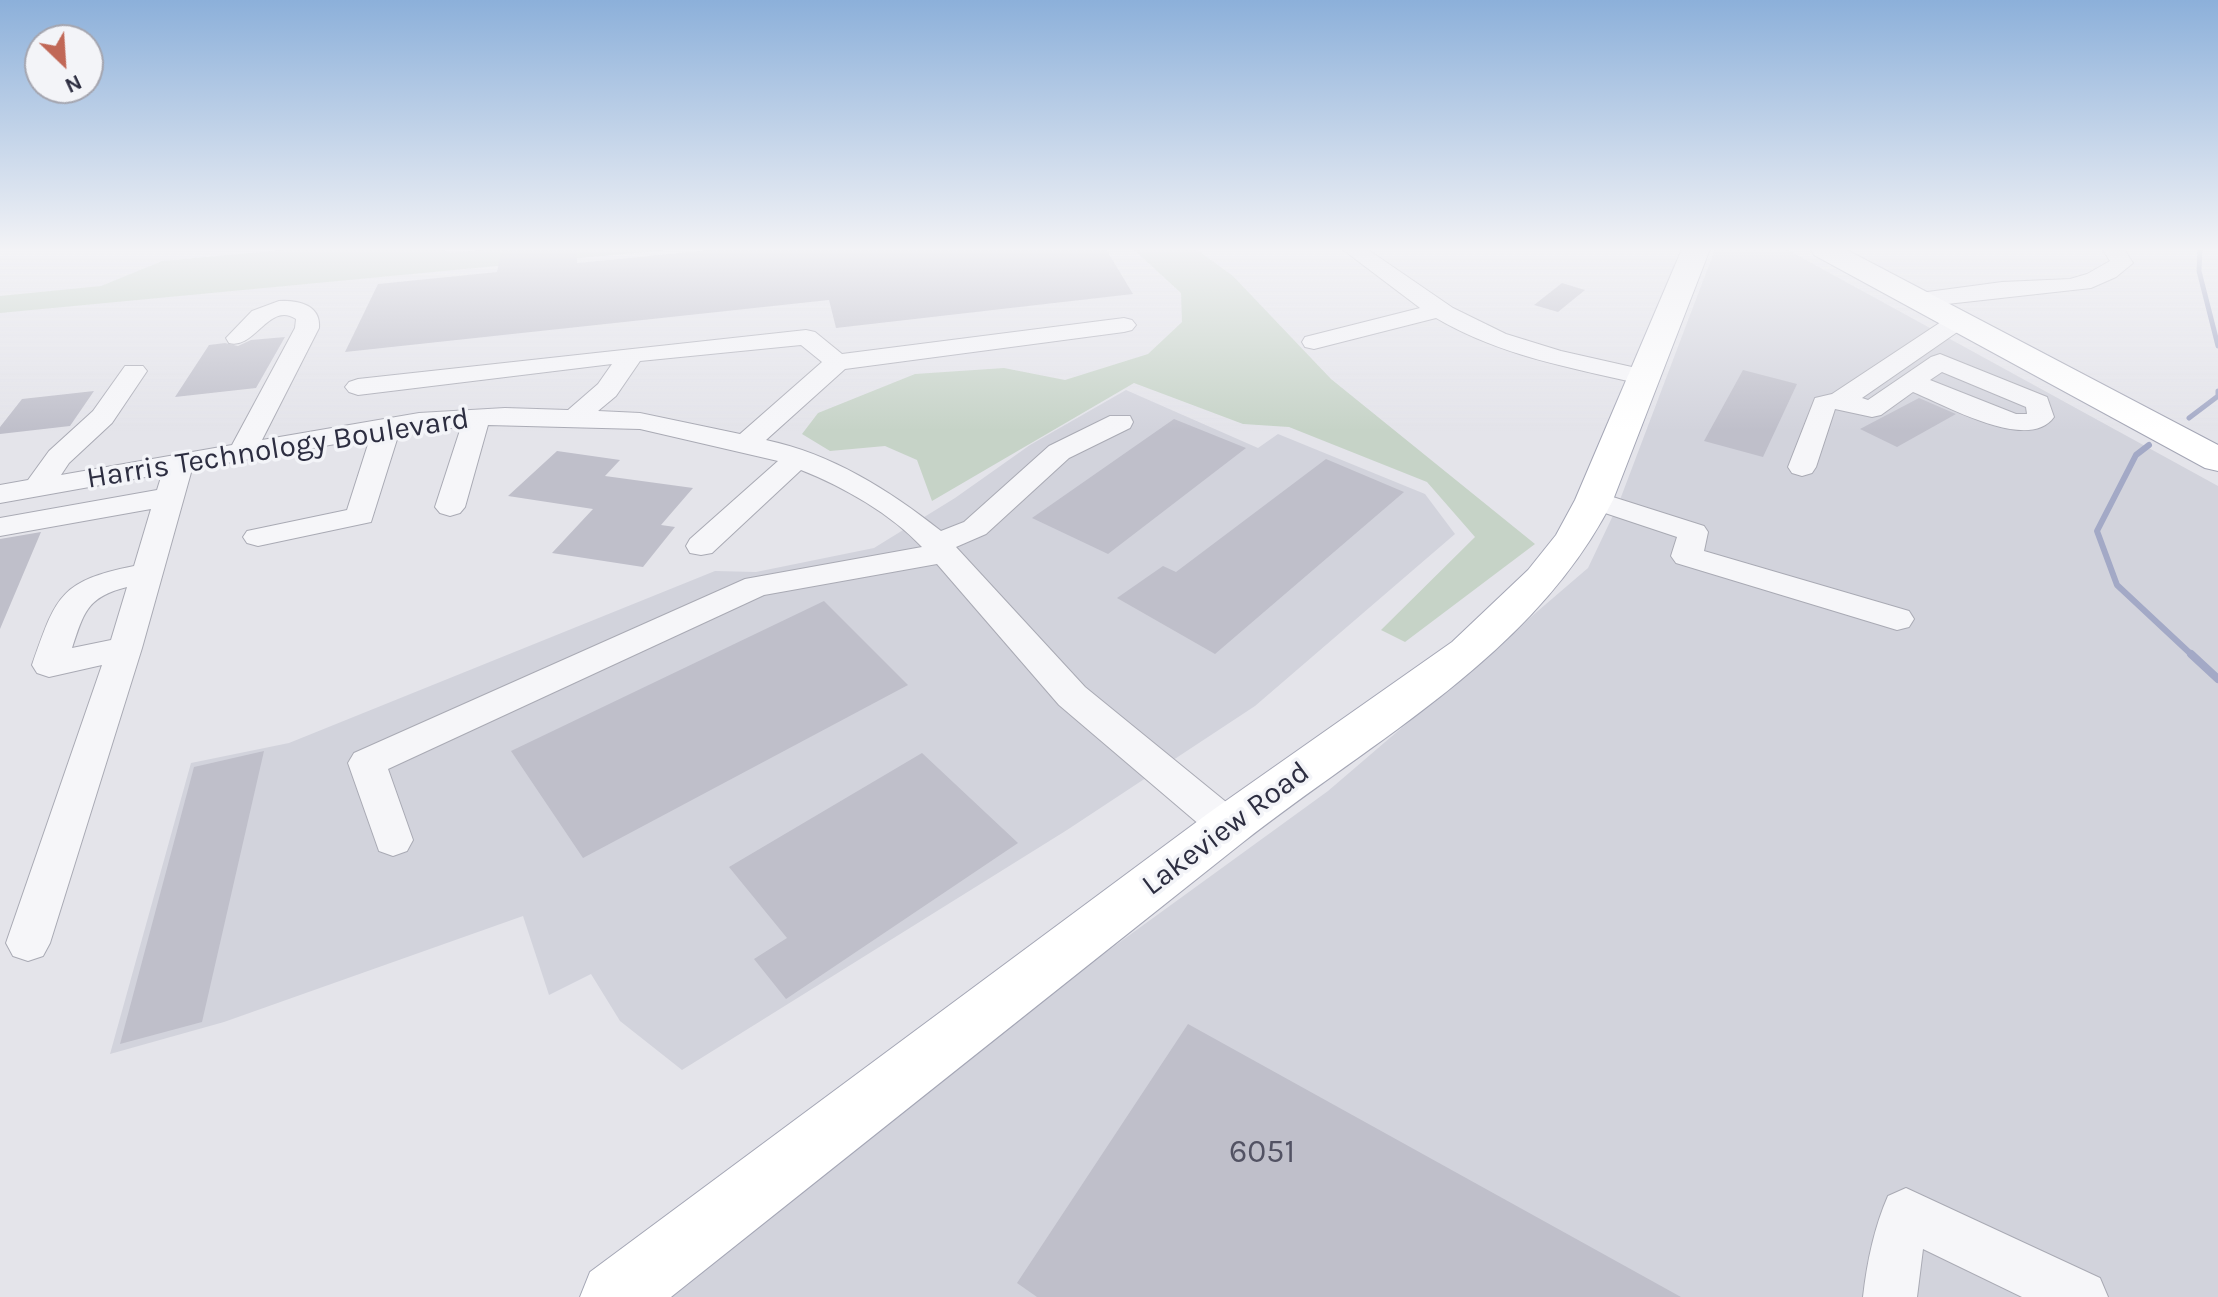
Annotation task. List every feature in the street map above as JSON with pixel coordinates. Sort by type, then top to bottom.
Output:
[{"type":"main road","name":"Lakeview Road","points":[[615,1297],[1228,826],[1468,652],[1543,579],[1574,538],[1594,500],[1672,310]]},
{"type":"main road","points":[[1937,310],[2218,460]]},
{"type":"street","points":[[238,338],[251,320],[268,311],[279,310]]},
{"type":"street","points":[[242,452],[307,328],[308,316],[299,310]]},
{"type":"street","points":[[1314,342],[1440,310],[1499,340],[1645,377]]},
{"type":"street","points":[[1802,467],[1824,404],[1841,400],[1958,321]]},
{"type":"street","points":[[745,444],[837,362],[1124,325]]},
{"type":"street","points":[[358,387],[632,354],[806,337],[837,362]]},
{"type":"street","points":[[575,418],[607,390],[632,354]]},
{"type":"street","points":[[38,487],[59,457],[103,417],[134,371]]},
{"type":"street","points":[[1841,400],[1872,409],[1911,382]]},
{"type":"street","points":[[450,507],[477,417]]},
{"type":"street","name":"Harris Technology Boulevard","points":[[0,494],[387,427],[477,417],[640,421],[745,444],[840,475],[881,500],[940,548],[1072,696],[1228,826]]},
{"type":"street","points":[[393,840],[367,763],[756,586],[940,548],[975,528],[1059,452],[1120,422]]},
{"type":"street","points":[[258,537],[360,516],[387,427]]},
{"type":"street","points":[[701,546],[797,459]]},
{"type":"street","points":[[28,943],[125,648],[180,463]]},
{"type":"street","points":[[0,527],[170,497]]},
{"type":"street","points":[[1594,500],[1693,532],[1687,556],[1897,619]]},
{"type":"street","points":[[125,648],[49,665],[72,601],[102,582],[147,573]]},
{"type":"street","points":[[1890,1297],[1893,1265],[1906,1214],[2081,1297]]},
{"type":"shaded area","points":[[0,310],[37,310],[0,313]]},
{"type":"shaded area","points":[[1182,310],[1265,310],[1331,379],[1535,544],[1405,642],[1381,630],[1475,537],[1427,482],[1289,427],[1243,424],[1134,383],[932,501],[917,460],[885,446],[830,451],[802,434],[818,413],[915,374],[1004,368],[1065,380],[1148,354],[1182,322]]},
{"type":"shaded area","points":[[1692,310],[1896,310],[2218,486],[2218,1297],[671,1297],[686,1285],[668,1270],[1328,791],[1588,568],[1618,505]]},
{"type":"shaded area","points":[[1126,390],[1258,448],[1278,434],[1425,494],[1455,534],[1255,706],[1067,830],[682,1070],[620,1021],[591,974],[549,995],[523,916],[224,1022],[110,1054],[191,763],[289,743],[715,571],[756,572],[874,548],[955,498],[1030,445]]},
{"type":"building","points":[[366,310],[740,310],[345,352]]},
{"type":"building","points":[[831,310],[997,310],[836,328]]},
{"type":"building","points":[[285,337],[256,388],[175,397],[209,345],[225,343],[238,346],[251,340]]},
{"type":"building","points":[[1743,370],[1797,384],[1763,457],[1704,441]]},
{"type":"building","points":[[94,391],[70,426],[0,434],[0,427],[22,399]]},
{"type":"building","points":[[1919,398],[1956,414],[1897,447],[1860,429]]},
{"type":"building","points":[[1174,419],[1246,448],[1108,554],[1032,518]]},
{"type":"building","points":[[557,451],[620,460],[605,476],[693,488],[661,525],[675,527],[643,567],[552,553],[593,509],[508,496]]},
{"type":"building","points":[[1326,459],[1404,492],[1215,654],[1117,598],[1163,566],[1176,572]]},
{"type":"building","points":[[41,532],[0,629],[0,539]]},
{"type":"building","points":[[824,601],[908,685],[583,858],[511,751]]},
{"type":"building","points":[[264,751],[202,1022],[120,1044],[194,767]]},
{"type":"building","points":[[922,753],[1018,843],[786,999],[754,959],[787,938],[729,867]]},
{"type":"building","points":[[1188,1024],[1681,1297],[1037,1297],[1017,1283]]},
{"type":"waterway","points":[[2209,310],[2218,346]]},
{"type":"waterway","points":[[2189,418],[2218,396],[2218,391]]},
{"type":"waterway","points":[[2149,445],[2136,455],[2097,531],[2117,585],[2193,656]]},
{"type":"waterway","points":[[2191,654],[2218,679]]}]
